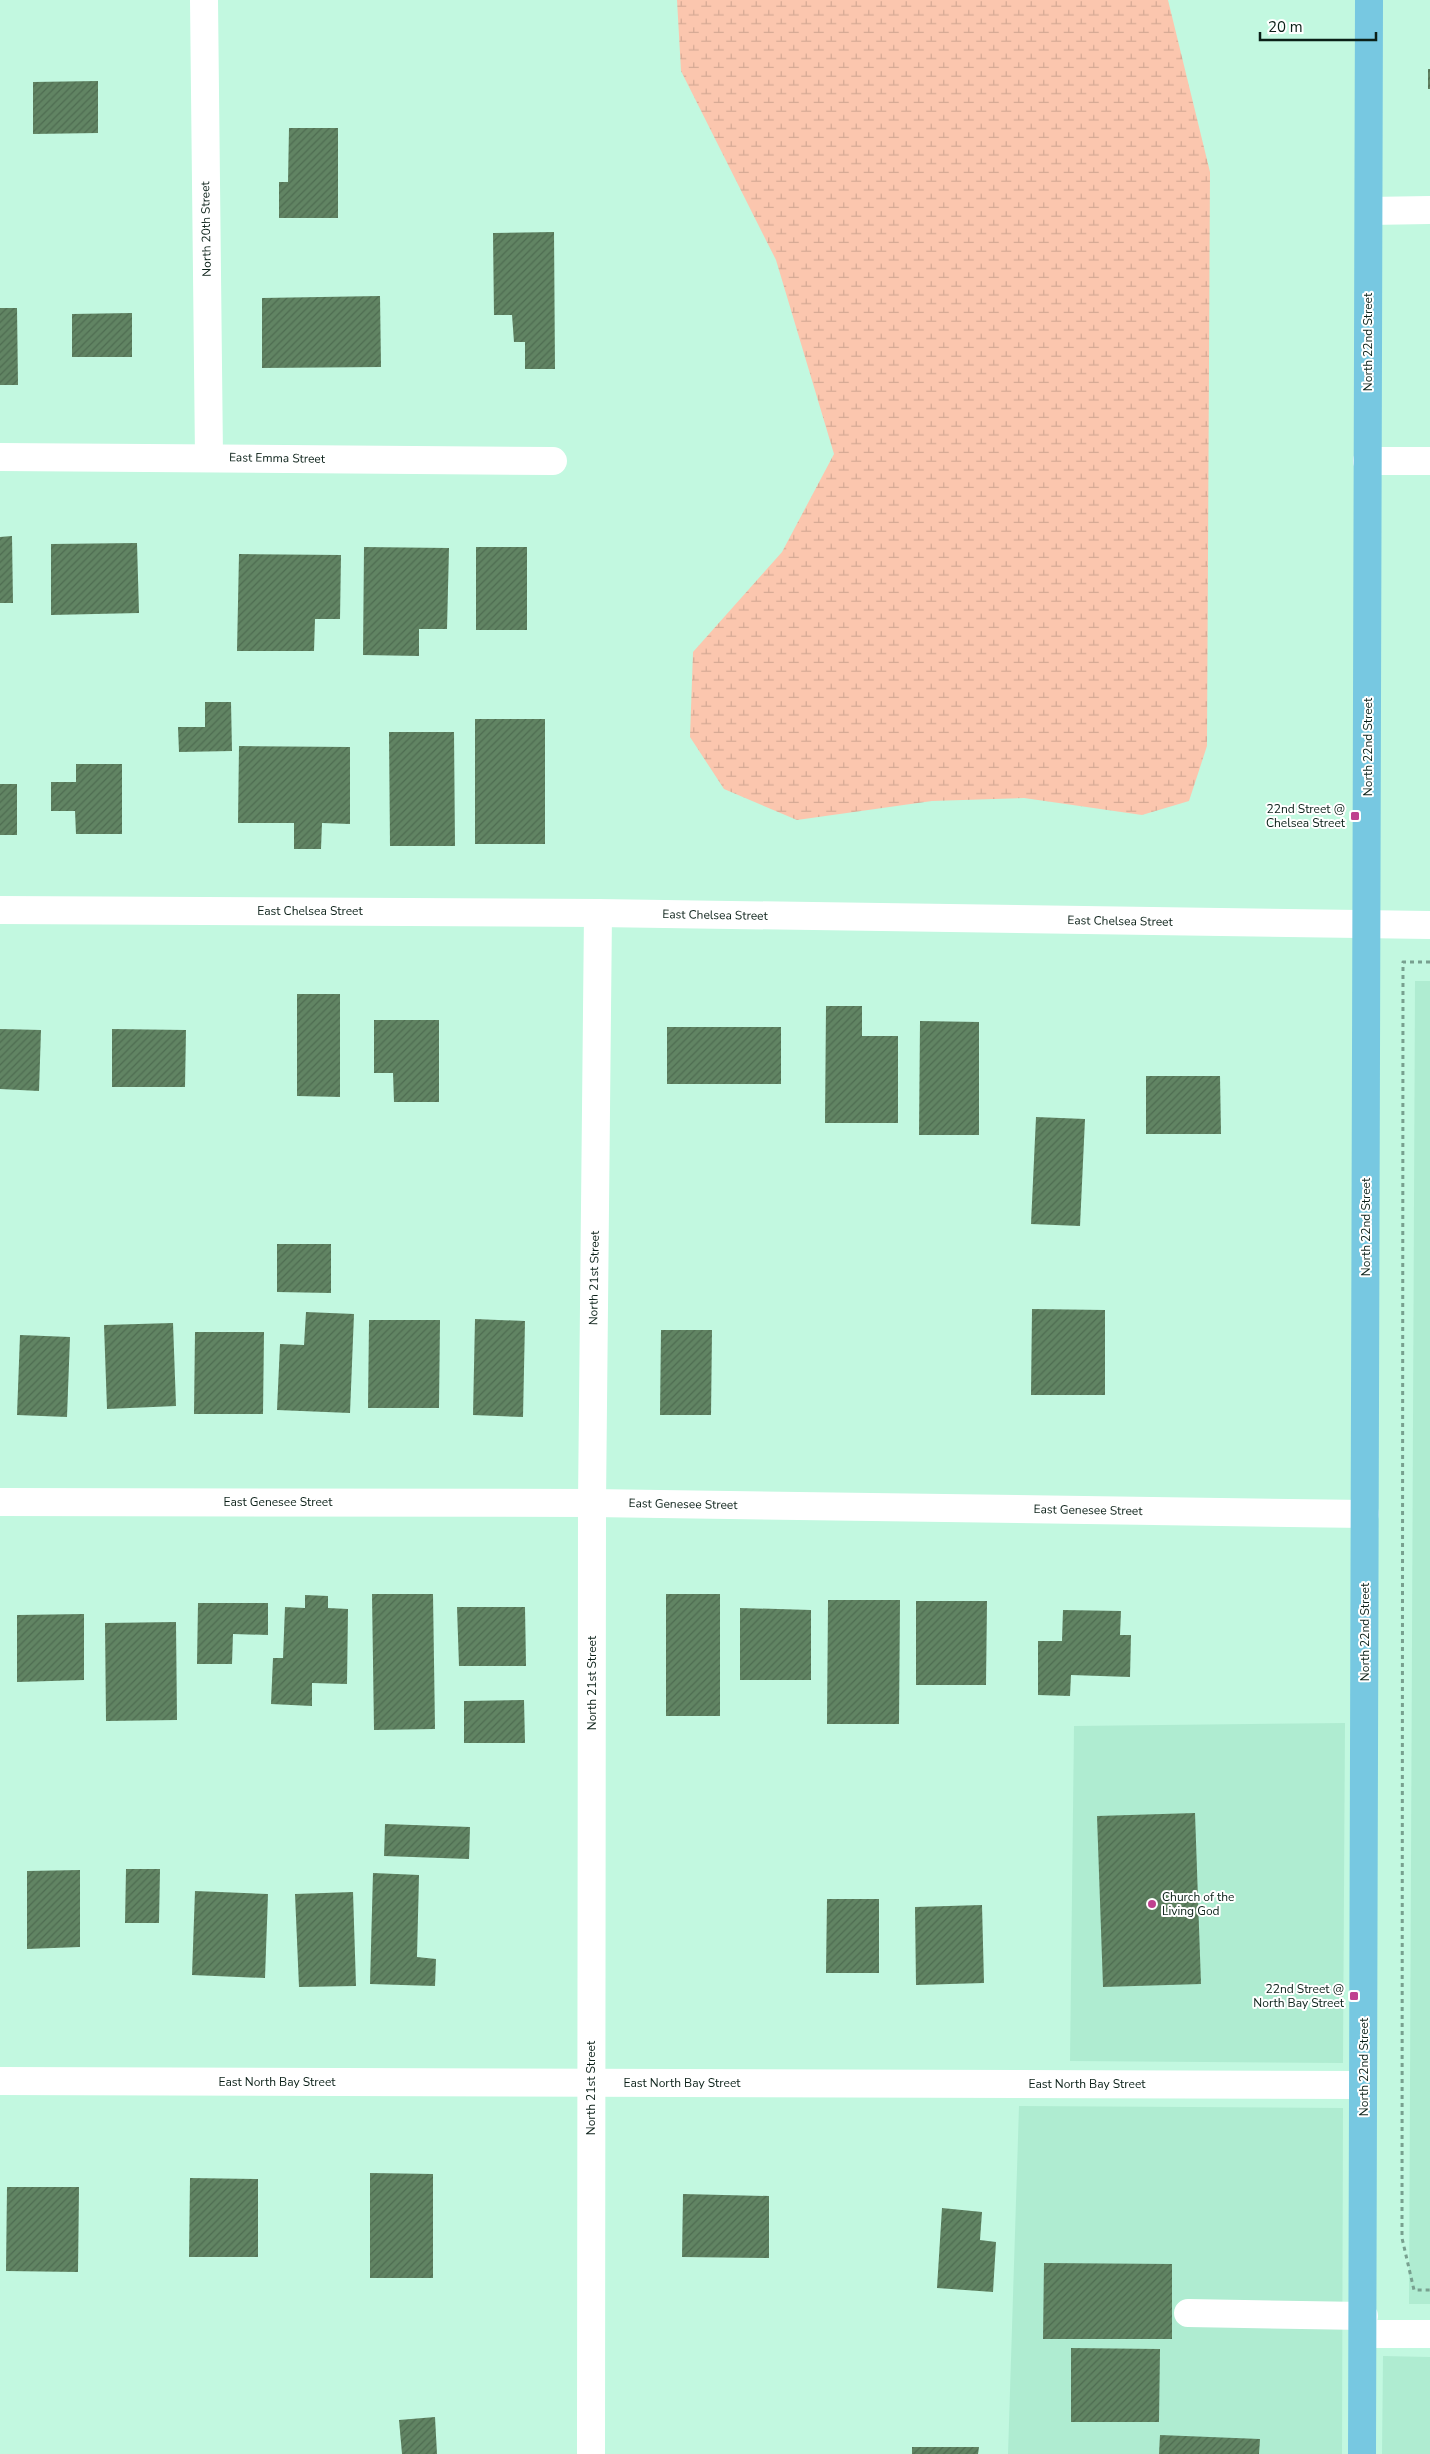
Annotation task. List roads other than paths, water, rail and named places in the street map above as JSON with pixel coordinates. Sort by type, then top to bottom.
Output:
[{"type":"main road","name":"North 22nd Street","points":[[1362,2454],[1368,925],[1367,461],[1369,0]]},
{"type":"street","name":"North 20th Street","points":[[204,0],[209,457]]},
{"type":"street","points":[[1368,211],[1430,210]]},
{"type":"street","name":"East Emma Street","points":[[0,457],[209,457],[553,461]]},
{"type":"street","points":[[1367,461],[1430,461]]},
{"type":"street","name":"East Chelsea Street","points":[[0,910],[598,913],[1430,925]]},
{"type":"street","name":"North 21st Street","points":[[591,2454],[592,1503],[598,913]]},
{"type":"street","name":"East Genesee Street","points":[[0,1502],[592,1503],[1365,1514]]},
{"type":"street","name":"East North Bay Street","points":[[0,2081],[1363,2085]]},
{"type":"street","points":[[1188,2313],[1364,2325],[1430,2334]]},
{"type":"place","name":"22nd Street @ Chelsea Street","points":[[1355,816]]},
{"type":"place","name":"Church of the Living God","points":[[1152,1904]]},
{"type":"place","name":"22nd Street @ North Bay Street","points":[[1354,1996]]}]
